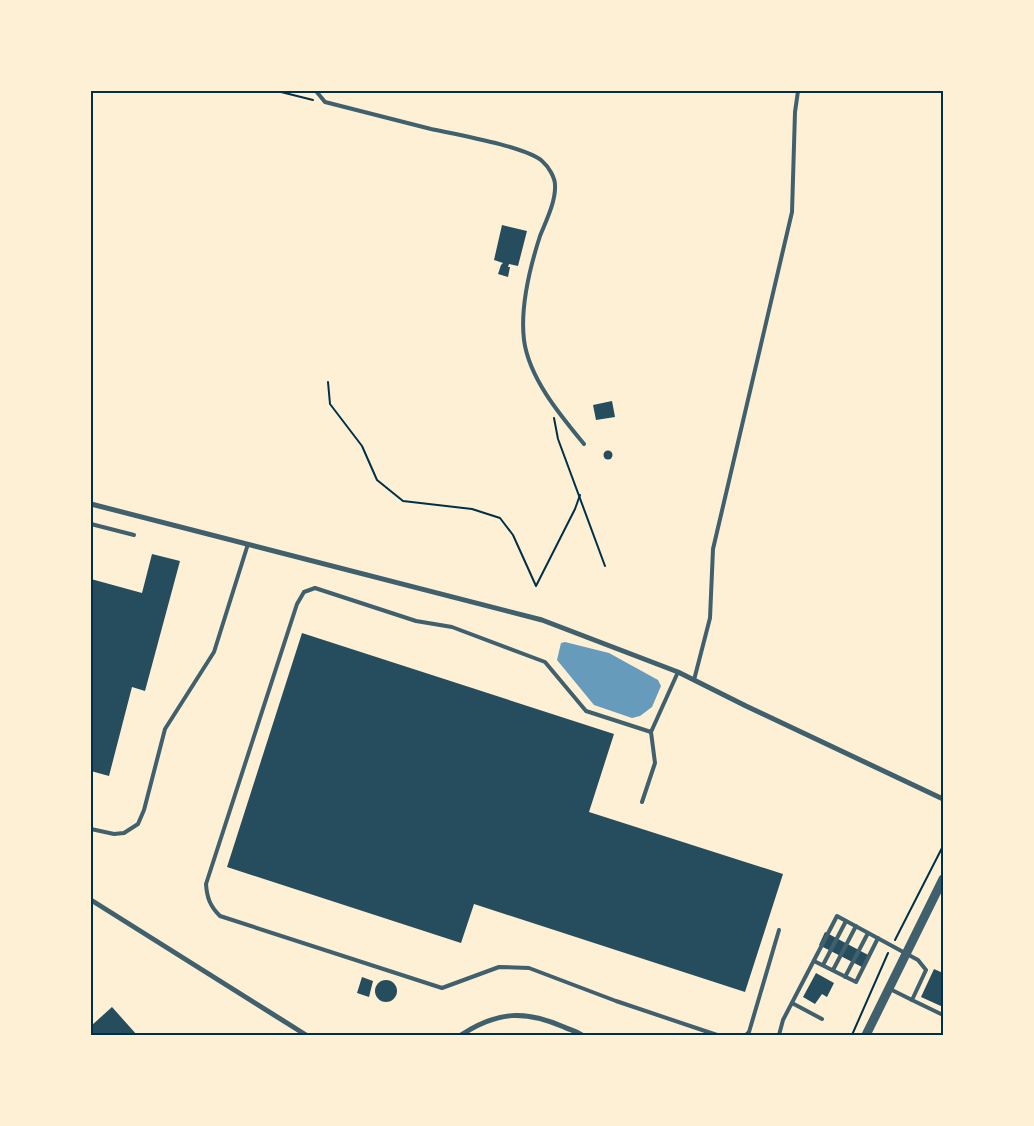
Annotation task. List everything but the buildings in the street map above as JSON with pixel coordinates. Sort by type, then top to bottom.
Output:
[{"type":"street","points":[[91,504],[542,620],[678,672],[943,799]]},
{"type":"street","points":[[866,1035],[905,952],[943,879]]},
{"type":"street","points":[[91,900],[306,1035]]},
{"type":"street","points":[[461,1035],[481,1023],[516,1014],[541,1017],[582,1035]]},
{"type":"street","points":[[566,1028],[570,1035]]},
{"type":"lane","points":[[316,91],[325,102],[512,147],[542,160],[550,170],[555,185],[552,203],[536,249],[524,305],[524,340],[529,361],[540,381],[564,420],[584,444]]},
{"type":"lane","points":[[694,680],[710,618],[713,549],[792,212],[795,112],[798,91]]},
{"type":"lane","points":[[91,524],[134,536]]},
{"type":"lane","points":[[91,829],[119,833],[138,824],[144,810],[165,729],[214,652],[248,544]]},
{"type":"lane","points":[[652,732],[586,712],[545,662],[452,627],[416,621],[314,588],[304,592],[297,604],[206,884],[207,897],[212,907],[220,916],[442,988],[499,967],[528,968],[616,1001],[717,1035]]},
{"type":"lane","points":[[642,802],[655,763],[652,732],[678,672]]},
{"type":"lane","points":[[779,1035],[783,1020],[837,916],[918,960],[926,970],[912,1000]]},
{"type":"lane","points":[[823,965],[846,921]]},
{"type":"lane","points":[[833,970],[856,926]]},
{"type":"lane","points":[[746,1035],[749,1032],[779,930]]},
{"type":"lane","points":[[845,977],[868,933]]},
{"type":"lane","points":[[814,961],[856,982],[878,938]]},
{"type":"lane","points":[[888,988],[943,1015]]},
{"type":"lane","points":[[792,1003],[822,1019]]},
{"type":"path","points":[[277,91],[325,102]]},
{"type":"path","points":[[328,382],[330,404],[362,446],[377,480],[403,501],[472,509],[500,518],[513,535],[536,586],[575,510],[580,495]]},
{"type":"path","points":[[552,412],[558,439],[605,566]]},
{"type":"water","points":[[565,642],[609,653],[658,680],[661,686],[652,707],[640,716],[632,718],[594,705],[557,660],[561,643]]}]
